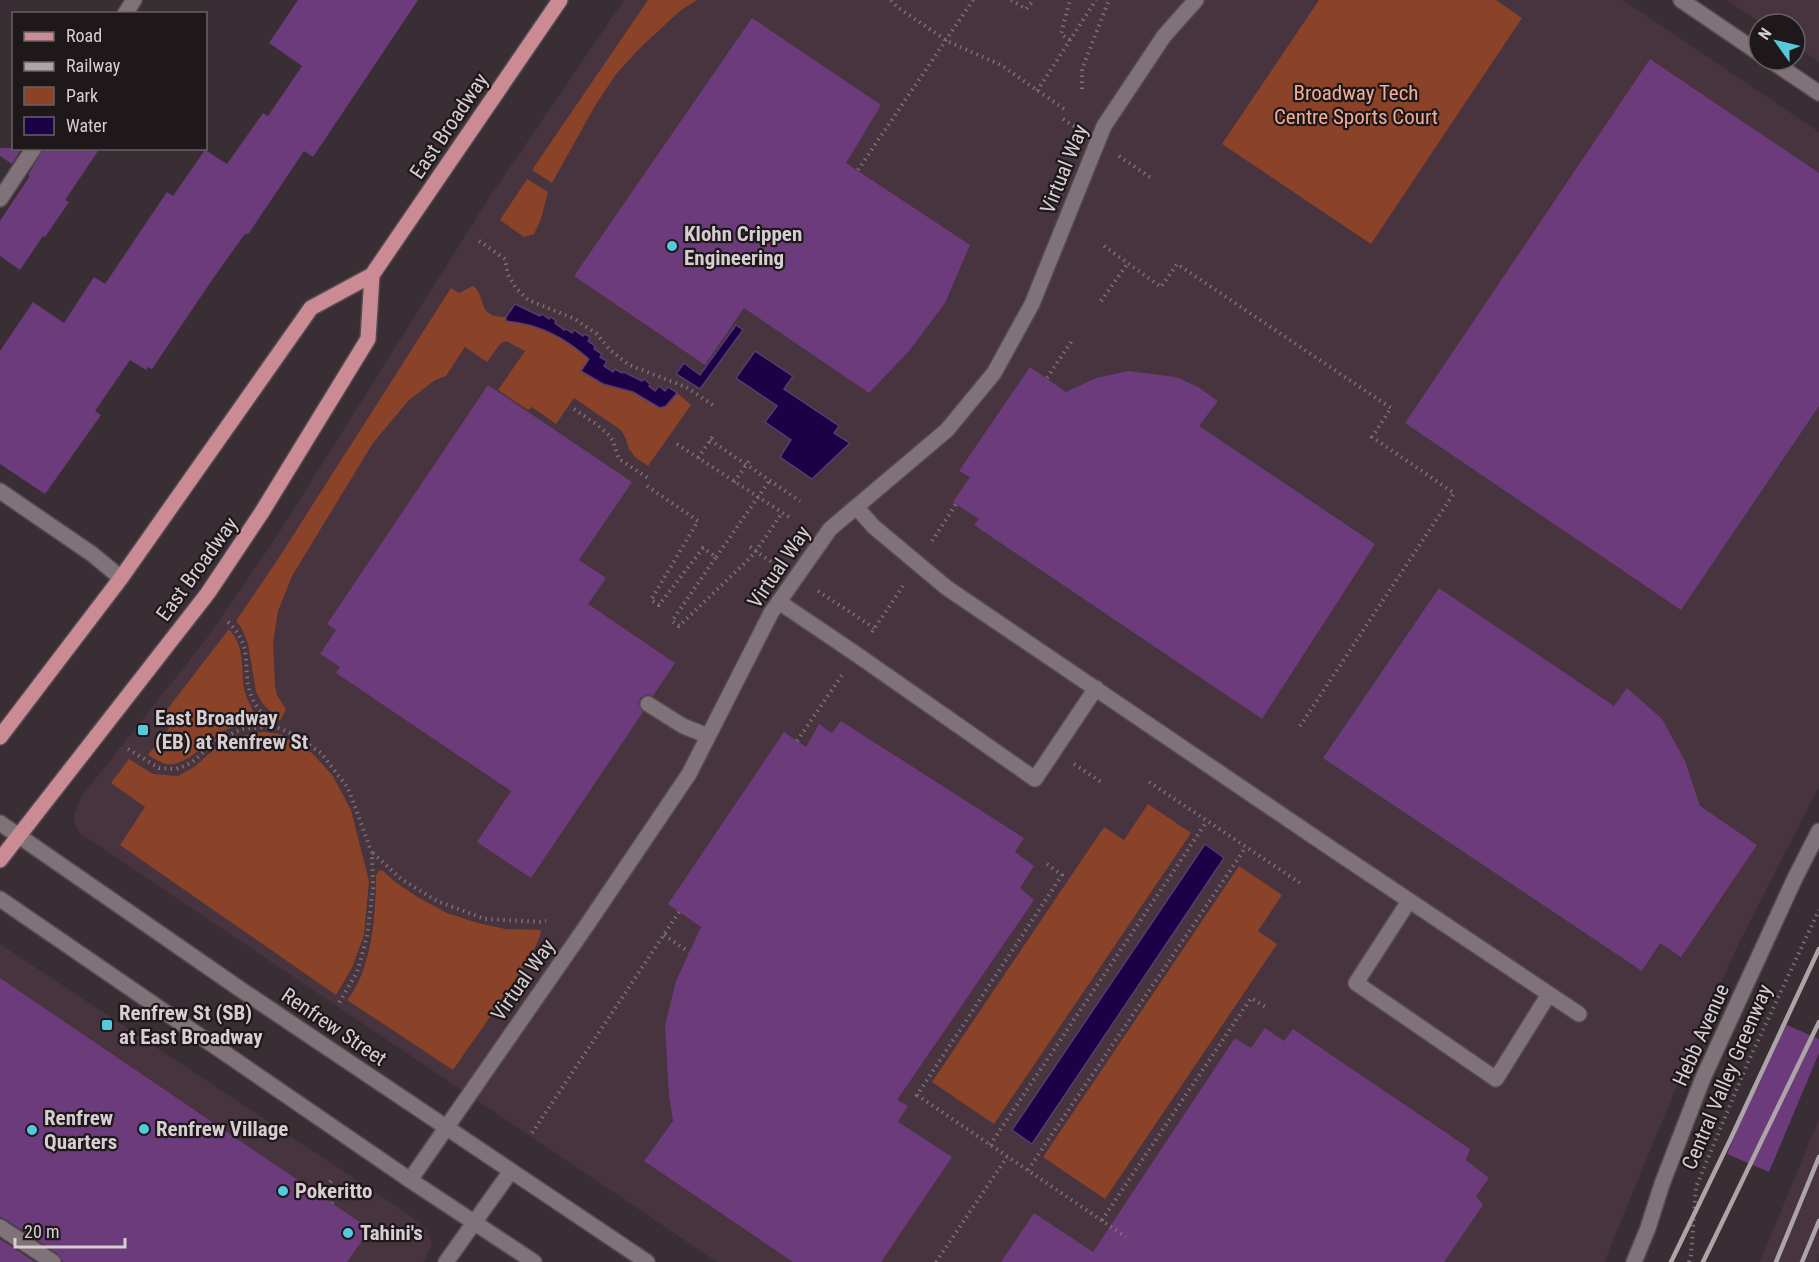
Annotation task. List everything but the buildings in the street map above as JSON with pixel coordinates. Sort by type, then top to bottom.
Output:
[{"type":"main road","name":"East Broadway","points":[[0,737],[121,578],[311,308],[372,275],[560,0]]},
{"type":"main road","name":"East Broadway","points":[[0,860],[208,593],[262,512],[368,339],[372,275]]},
{"type":"street","name":"Virtual Way","points":[[410,1180],[688,774],[771,613],[830,529],[947,430],[994,373],[1032,304],[1104,126],[1164,36],[1196,0]]},
{"type":"street","points":[[1681,0],[1747,44]]},
{"type":"street","points":[[1788,72],[1819,93]]},
{"type":"street","points":[[0,199],[33,150]]},
{"type":"street","points":[[0,491],[92,554],[121,578]]},
{"type":"street","points":[[856,507],[874,527],[947,588],[1579,1014]]},
{"type":"street","points":[[779,602],[1035,779],[1096,688]]},
{"type":"street","points":[[648,704],[683,726],[708,736]]},
{"type":"street","name":"Renfrew Street","points":[[0,823],[237,987],[647,1262]]},
{"type":"street","name":"Hebb Avenue","points":[[1634,1262],[1703,1078],[1819,831]]},
{"type":"street","points":[[0,898],[410,1180],[534,1262]]},
{"type":"street","points":[[1409,901],[1356,983],[1496,1079],[1549,994]]},
{"type":"street","points":[[446,1262],[511,1171]]},
{"type":"street","points":[[0,1227],[53,1262]]},
{"type":"path","points":[[891,0],[897,7],[947,41],[1001,65],[1067,111]]},
{"type":"path","points":[[858,170],[974,0]]},
{"type":"path","points":[[1011,0],[1026,9],[1034,0]]},
{"type":"path","points":[[1070,0],[1061,34],[1070,40]]},
{"type":"path","points":[[1037,91],[1096,0]]},
{"type":"path","points":[[1082,89],[1082,69],[1109,0]]},
{"type":"path","points":[[1063,119],[1077,129]]},
{"type":"path","points":[[1119,156],[1151,178]]},
{"type":"path","points":[[479,241],[505,259],[508,275],[516,288],[528,300],[575,319],[597,334],[610,350],[629,365],[686,387],[716,407]]},
{"type":"path","points":[[1104,246],[1161,287],[1177,264],[1391,408],[1372,437],[1454,493],[1300,726]]},
{"type":"path","points":[[1101,301],[1128,263]]},
{"type":"path","points":[[1047,378],[1073,339]]},
{"type":"path","points":[[574,409],[609,435],[619,459],[651,480]]},
{"type":"path","points":[[698,458],[712,438],[800,501]]},
{"type":"path","points":[[677,444],[789,518]]},
{"type":"path","points":[[734,482],[748,463]]},
{"type":"path","points":[[770,480],[672,621],[679,626],[756,551],[782,513]]},
{"type":"path","points":[[647,486],[698,521],[651,600],[659,605],[704,548],[716,557]]},
{"type":"path","points":[[930,545],[956,504]]},
{"type":"path","points":[[750,547],[774,563]]},
{"type":"path","points":[[870,634],[906,581]]},
{"type":"path","points":[[817,591],[874,628]]},
{"type":"path","points":[[228,622],[236,629],[242,640],[252,698],[274,726],[295,735],[321,753],[348,788],[372,853],[372,888],[367,937],[357,972],[339,1003]]},
{"type":"path","points":[[796,741],[844,672]]},
{"type":"path","points":[[128,749],[159,768],[176,769],[191,763],[216,741],[242,729],[274,726]]},
{"type":"path","points":[[1149,782],[1303,885]]},
{"type":"path","points":[[990,1145],[1207,821]]},
{"type":"path","points":[[1028,1170],[1246,847]]},
{"type":"path","points":[[372,853],[401,879],[437,902],[485,919],[546,921]]},
{"type":"path","points":[[1047,864],[1062,875],[917,1095],[1126,1237]]},
{"type":"path","name":"Central Valley Greenway","points":[[1689,1262],[1696,1187],[1748,1062],[1819,910]]},
{"type":"path","points":[[532,1133],[679,912]]},
{"type":"path","points":[[664,935],[688,952]]},
{"type":"path","points":[[1102,1221],[1251,998],[1267,1008]]},
{"type":"path","points":[[936,1262],[1007,1156]]},
{"type":"path","points":[[331,1181],[324,1191],[335,1198],[332,1203]]},
{"type":"shaded area","points":[[624,0],[1623,0],[1819,132],[1819,786],[1737,947],[1705,1018],[1604,1262],[717,1262],[80,833],[75,825],[74,815],[81,797],[205,641],[277,536],[487,201]]},
{"type":"shaded area","points":[[1727,0],[1819,0],[1819,62],[1807,54],[1807,12],[1747,14]]},
{"type":"shaded area","points":[[0,944],[408,1214],[427,1231],[431,1240],[431,1248],[423,1262],[76,1262],[0,1213]]},
{"type":"shaded area","points":[[1819,1119],[1819,1254],[1816,1262],[1760,1262]]},
{"type":"green space","points":[[648,0],[697,0],[680,11],[617,73],[596,104],[552,183],[532,170]]},
{"type":"green space","name":"Broadway Tech Centre Sports Court","points":[[1319,0],[1496,0],[1522,18],[1371,244],[1222,144]]},
{"type":"green space","points":[[527,179],[548,192],[541,219],[534,234],[524,237],[500,220]]},
{"type":"green space","points":[[473,286],[490,314],[506,317],[506,321],[533,325],[554,333],[578,349],[618,388],[633,392],[660,408],[666,406],[677,393],[691,405],[648,466],[635,457],[629,449],[621,430],[574,398],[556,424],[532,407],[528,410],[498,390],[525,351],[506,341],[500,344],[487,362],[465,347],[446,376],[435,380],[408,401],[373,443],[292,576],[278,611],[273,643],[275,686],[277,695],[286,709],[280,721],[263,704],[256,692],[248,644],[236,621],[451,288],[459,293]]},
{"type":"green space","points":[[229,629],[240,650],[244,688],[255,715],[254,719],[247,724],[224,731],[191,757],[178,763],[166,764],[148,755],[169,728],[159,720]]},
{"type":"green space","points":[[263,732],[280,734],[312,753],[333,776],[351,810],[369,881],[364,935],[352,968],[336,995],[120,845],[145,807],[111,783],[129,759],[153,774],[178,776],[194,767],[219,745],[245,735]]},
{"type":"green space","points":[[1148,804],[1191,833],[994,1124],[932,1082],[1104,827],[1124,840]]},
{"type":"green space","points":[[1239,866],[1282,895],[1258,931],[1277,944],[1105,1199],[1043,1157]]},
{"type":"green space","points":[[380,870],[419,898],[447,913],[505,929],[541,930],[526,963],[453,1070],[347,1000],[362,973],[367,957],[375,906],[376,875]]},
{"type":"water","points":[[515,304],[540,316],[542,314],[549,319],[551,317],[564,330],[572,333],[574,330],[583,336],[585,334],[590,337],[588,341],[602,354],[600,357],[607,361],[604,366],[613,372],[615,369],[642,381],[644,379],[655,391],[659,386],[665,391],[668,387],[677,393],[666,406],[660,408],[633,392],[603,384],[581,371],[589,359],[570,344],[551,333],[529,325],[506,321],[506,317]]},
{"type":"water","points":[[736,325],[743,330],[700,389],[676,374],[684,363],[700,375]]},
{"type":"water","points":[[755,351],[793,376],[784,389],[839,426],[834,433],[850,443],[812,479],[780,457],[791,440],[765,422],[777,406],[736,378]]},
{"type":"water","points":[[1205,844],[1224,858],[1032,1144],[1012,1130]]},
{"type":"railway","points":[[1671,1262],[1819,949]]},
{"type":"railway","points":[[1703,1262],[1819,1022]]},
{"type":"railway","points":[[1776,1262],[1819,1157]]},
{"type":"railway","points":[[1802,1262],[1819,1221]]},
{"type":"place","name":"Klohn Crippen Engineering","points":[[672,246]]},
{"type":"place","name":"East Broadway (EB) at Renfrew St","points":[[143,730]]},
{"type":"place","name":"Renfrew St (SB) at East Broadway","points":[[107,1025]]},
{"type":"place","name":"Renfrew Village","points":[[144,1129]]},
{"type":"place","name":"Renfrew Quarters","points":[[32,1130]]},
{"type":"place","name":"Pokeritto","points":[[283,1191]]},
{"type":"place","name":"Tahini's","points":[[348,1233]]}]
